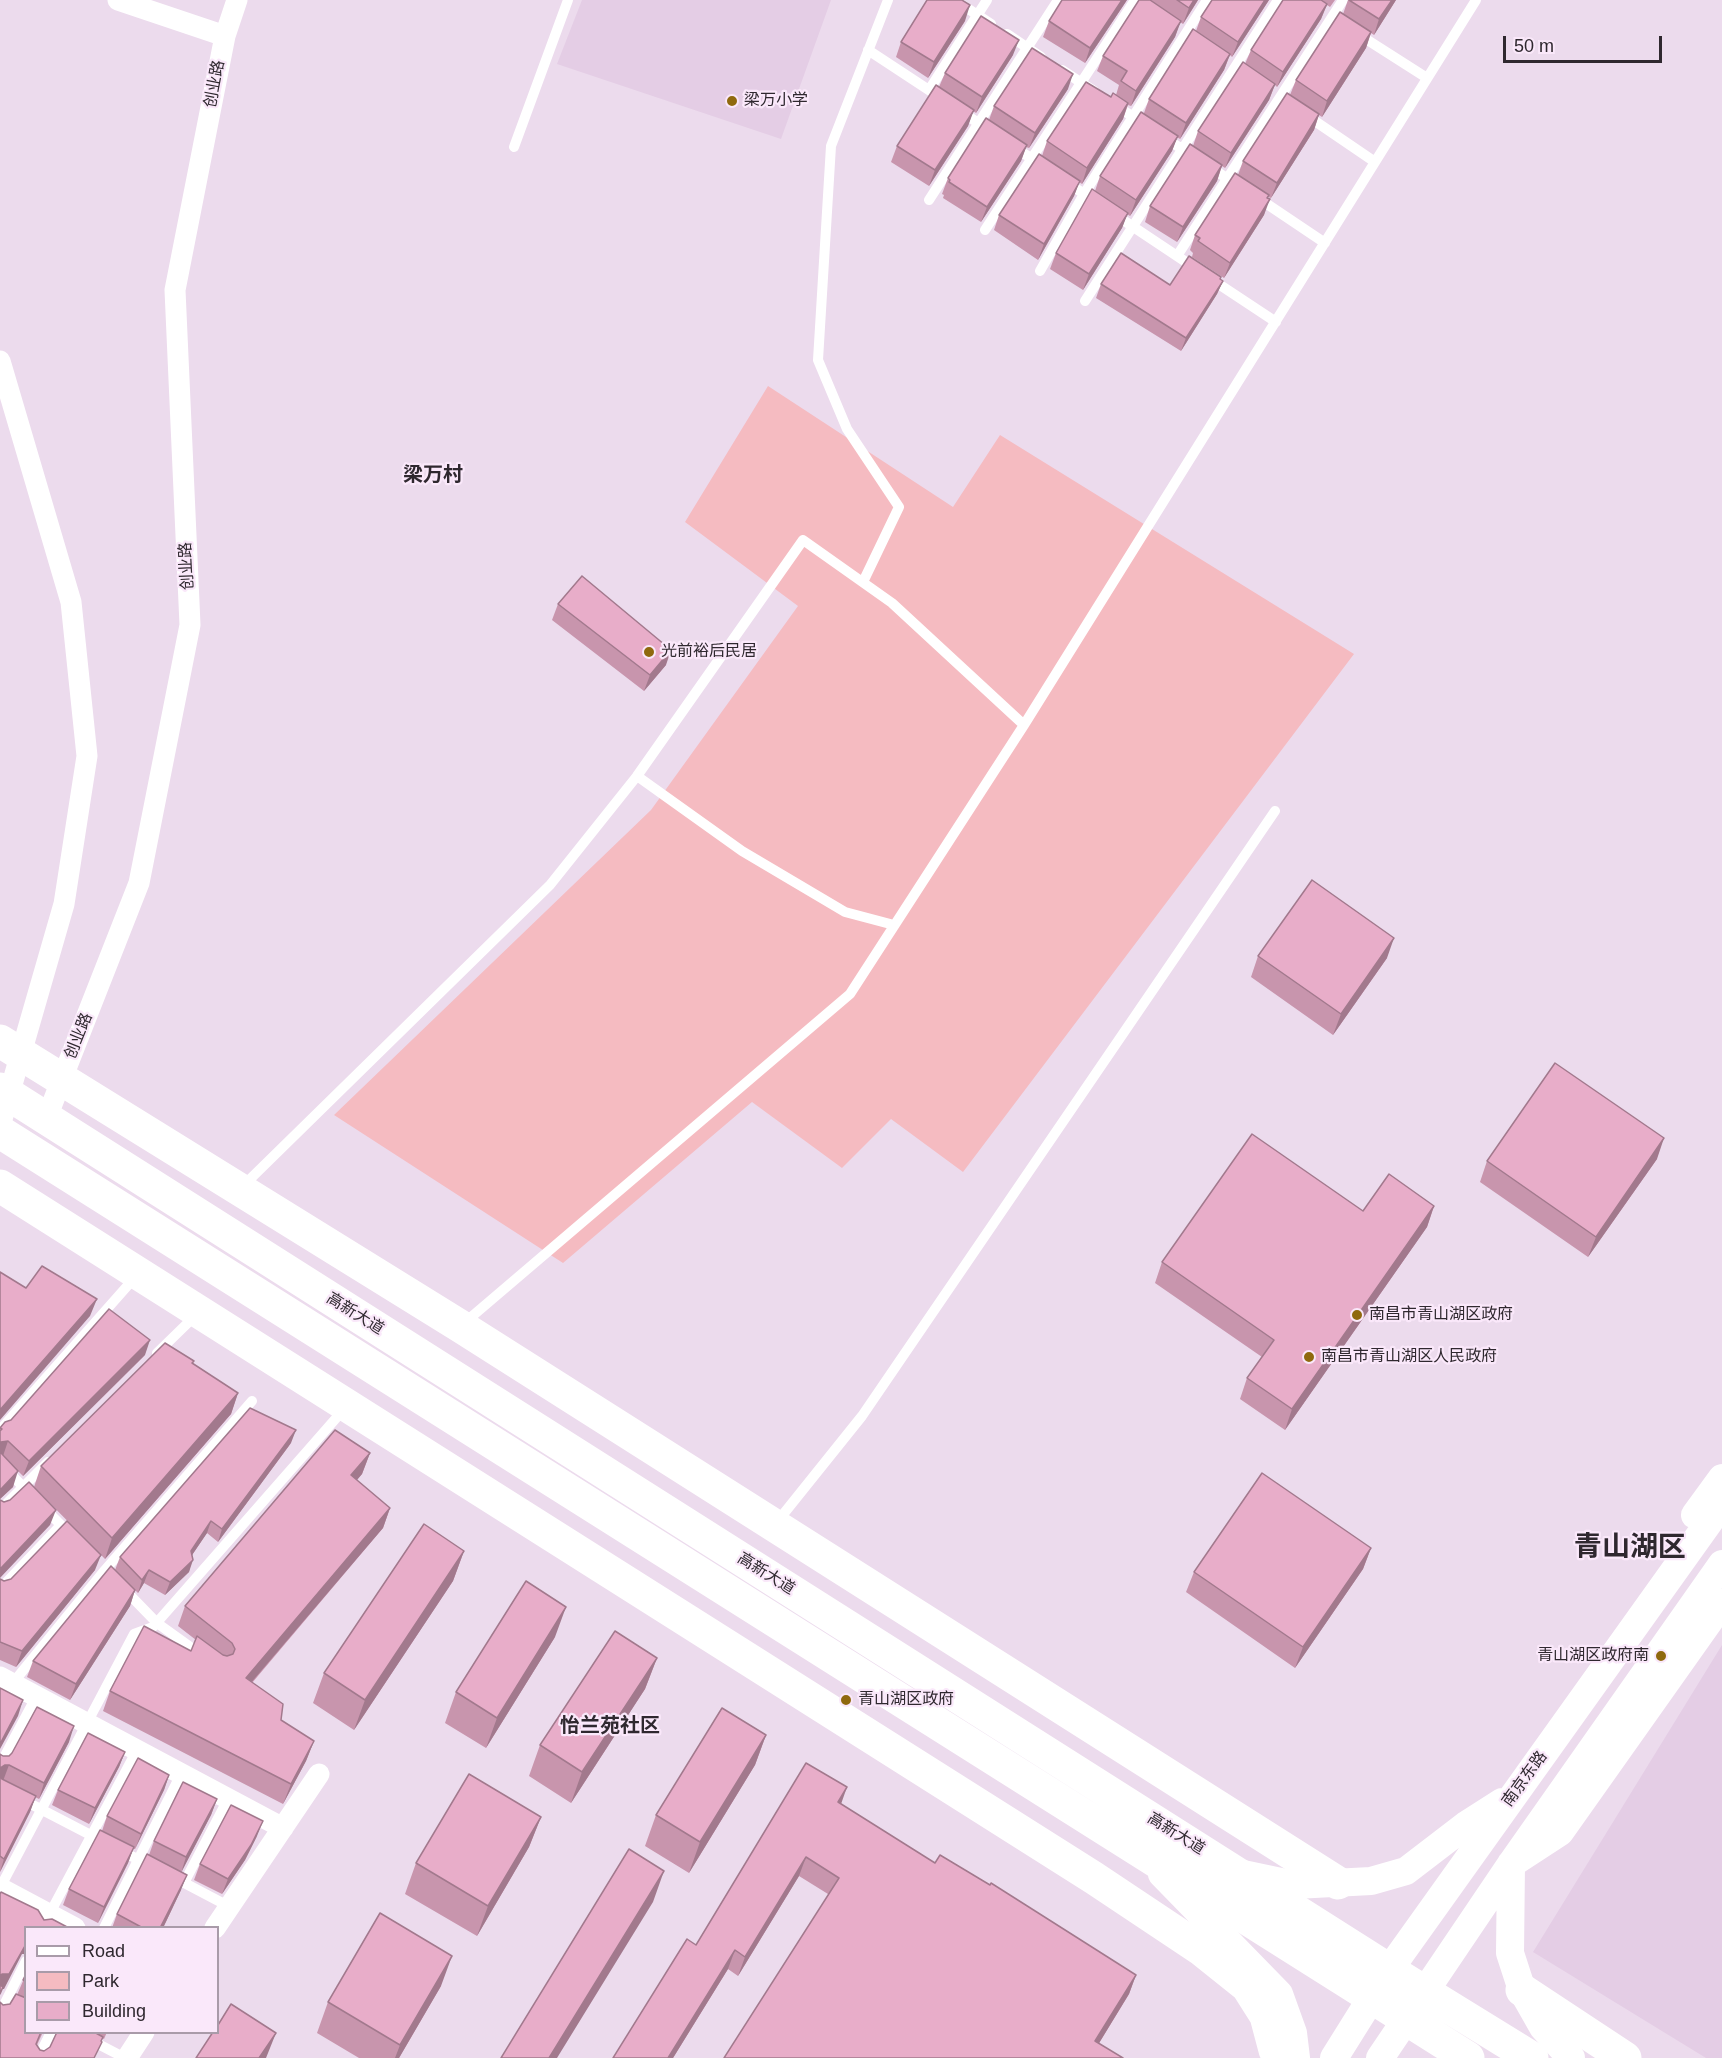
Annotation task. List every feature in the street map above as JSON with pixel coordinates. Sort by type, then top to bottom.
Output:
[{"type":"main road","points":[[11,1048],[460,1326],[773,1527],[1338,1883]]},
{"type":"main road","name":"高新大道","points":[[5,1092],[1235,1872],[1381,1983],[1407,2019],[1468,2058]]},
{"type":"main road","name":"高新大道","points":[[0,1132],[1139,1852],[1381,1983],[1425,1992],[1532,2058]]},
{"type":"main road","points":[[0,1186],[1084,1871],[1202,1950],[1247,1986],[1266,2016],[1282,2055]]},
{"type":"main road","points":[[1667,1581],[1686,1528],[1722,1478]]},
{"type":"main road","name":"南京东路","points":[[1334,2058],[1381,1983],[1722,1504]]},
{"type":"main road","points":[[1380,2058],[1511,1864],[1722,1564]]},
{"type":"main road","points":[[1511,1864],[1560,1832],[1722,1602]]},
{"type":"main road","points":[[1235,1872],[1295,1885],[1371,1881],[1406,1871],[1516,1792]]},
{"type":"main road","points":[[1139,1852],[1280,1994],[1293,2033],[1282,2055]]},
{"type":"main road","points":[[1511,1864],[1510,1953],[1522,1990],[1543,2027],[1571,2058]]},
{"type":"main road","points":[[1522,1990],[1625,2058]]},
{"type":"street","points":[[118,0],[225,36]]},
{"type":"street","name":"创业路","points":[[47,1117],[139,883],[190,625],[175,290],[225,36],[237,0]]},
{"type":"street","points":[[0,361],[71,602],[87,756],[64,904],[11,1048],[0,1126]]},
{"type":"street","points":[[6,1681],[283,1828]]},
{"type":"street","points":[[216,1926],[320,1774]]},
{"type":"street","points":[[0,1888],[45,1921],[66,1926]]},
{"type":"street","points":[[126,2058],[143,2034]]},
{"type":"lane","points":[[514,147],[568,0]]},
{"type":"lane","points":[[863,582],[899,507],[847,429],[818,360],[831,146],[888,0]]},
{"type":"lane","points":[[956,0],[1325,243]]},
{"type":"lane","points":[[929,90],[987,0]]},
{"type":"lane","points":[[929,200],[1058,0]]},
{"type":"lane","points":[[1040,271],[1084,194],[1206,0]]},
{"type":"lane","points":[[1085,301],[1278,0]]},
{"type":"lane","points":[[1177,256],[1227,178],[1285,101],[1337,21],[1343,0]]},
{"type":"lane","points":[[460,1326],[850,994],[1024,725],[1476,0]]},
{"type":"lane","points":[[985,230],[1137,2]]},
{"type":"lane","points":[[1337,21],[1427,78]]},
{"type":"lane","points":[[868,50],[1275,322]]},
{"type":"lane","points":[[1285,101],[1376,162]]},
{"type":"lane","points":[[238,1190],[550,885],[638,776],[803,540],[892,603],[1024,725]]},
{"type":"lane","points":[[638,776],[741,851],[824,900],[845,912],[894,926]]},
{"type":"lane","points":[[773,1527],[862,1416],[1275,811]]},
{"type":"lane","points":[[0,1430],[139,1274]]},
{"type":"lane","points":[[149,1362],[199,1312]]},
{"type":"lane","points":[[6,1681],[101,1566],[252,1401]]},
{"type":"lane","points":[[0,1888],[134,1634],[153,1627],[157,1623],[347,1406]]},
{"type":"lane","points":[[0,1510],[57,1454]]},
{"type":"lane","points":[[0,1463],[76,1540]]},
{"type":"lane","points":[[0,1589],[61,1525]]},
{"type":"lane","points":[[101,1566],[157,1623],[211,1662]]},
{"type":"lane","points":[[0,1765],[36,1697]]},
{"type":"lane","points":[[45,1921],[137,1750]]},
{"type":"lane","points":[[105,1926],[181,1774]]},
{"type":"lane","points":[[0,1788],[230,1906]]},
{"type":"lane","points":[[184,1883],[228,1799]]},
{"type":"lane","points":[[0,2013],[24,1965]]},
{"type":"lane","points":[[38,2058],[50,2034]]},
{"type":"lane","points":[[79,2034],[126,2058]]},
{"type":"shaded area","name":"梁万小学","points":[[582,0],[831,0],[781,139],[557,64]]},
{"type":"shaded area","points":[[1722,1645],[1722,2058],[1706,2058],[1533,1952]]},
{"type":"green space","points":[[768,386],[953,507],[1000,435],[1354,654],[963,1172],[891,1119],[842,1168],[752,1102],[563,1263],[334,1115],[651,810],[798,606],[685,522]]},
{"type":"building","points":[[927,0],[962,0],[970,5],[934,62],[901,42]]},
{"type":"building","points":[[1062,0],[1122,0],[1090,48],[1049,21]]},
{"type":"building","points":[[1139,0],[1150,0],[1181,21],[1136,91],[1121,81],[1127,71],[1103,56]]},
{"type":"building","points":[[1177,0],[1194,0],[1189,8]]},
{"type":"building","points":[[1212,0],[1265,0],[1238,42],[1201,17]]},
{"type":"building","points":[[1283,0],[1321,0],[1327,4],[1283,72],[1251,50]]},
{"type":"building","points":[[1349,0],[1392,0],[1379,19]]},
{"type":"building","points":[[1340,12],[1371,32],[1327,101],[1296,80]]},
{"type":"building","points":[[981,16],[1019,40],[982,97],[945,73]]},
{"type":"building","points":[[1193,29],[1230,54],[1186,123],[1149,99]]},
{"type":"building","points":[[1032,48],[1073,74],[1035,133],[994,106]]},
{"type":"building","points":[[1243,62],[1275,84],[1231,153],[1198,131]]},
{"type":"building","points":[[1086,82],[1111,97],[1113,93],[1128,103],[1087,168],[1047,141]]},
{"type":"building","points":[[936,85],[974,110],[935,170],[897,146]]},
{"type":"building","points":[[1287,93],[1319,114],[1277,183],[1243,161]]},
{"type":"building","points":[[1141,112],[1178,136],[1136,200],[1100,176]]},
{"type":"building","points":[[986,118],[1027,145],[987,207],[949,182],[948,178]]},
{"type":"building","points":[[1190,144],[1222,165],[1183,227],[1150,206]]},
{"type":"building","points":[[1039,154],[1080,181],[1044,244],[999,215]]},
{"type":"building","points":[[1235,173],[1269,195],[1267,198],[1270,199],[1230,263],[1198,241],[1200,238],[1195,235]]},
{"type":"building","points":[[1092,189],[1128,213],[1089,274],[1056,253]]},
{"type":"building","points":[[1121,253],[1170,285],[1189,256],[1221,277],[1223,281],[1186,338],[1101,284]]},
{"type":"building","points":[[582,576],[671,650],[650,675],[558,604]]},
{"type":"building","points":[[1312,880],[1394,938],[1341,1014],[1258,956]]},
{"type":"building","points":[[1555,1063],[1664,1138],[1596,1237],[1487,1161]]},
{"type":"building","points":[[1252,1134],[1363,1211],[1389,1174],[1434,1206],[1292,1409],[1247,1378],[1274,1340],[1162,1262]]},
{"type":"building","points":[[42,1266],[97,1299],[0,1410],[0,1272],[26,1288]]},
{"type":"building","points":[[109,1309],[150,1340],[29,1461],[8,1441],[0,1443],[2,1429],[0,1428],[5,1422],[11,1420]]},
{"type":"building","points":[[165,1343],[238,1393],[112,1538],[41,1466]]},
{"type":"building","points":[[250,1408],[296,1430],[222,1529],[211,1521],[191,1551],[193,1560],[170,1582],[149,1570],[142,1580],[120,1557]]},
{"type":"building","points":[[335,1430],[370,1453],[351,1475],[390,1508],[246,1678],[283,1704],[281,1720],[314,1741],[291,1784],[110,1691],[144,1626],[191,1651],[197,1636],[223,1655],[233,1654],[235,1649],[232,1643],[185,1606]]},
{"type":"building","points":[[0,1452],[18,1471],[0,1490]]},
{"type":"building","points":[[1262,1473],[1371,1548],[1303,1647],[1194,1572]]},
{"type":"building","points":[[29,1482],[56,1510],[0,1569],[0,1500],[4,1502],[10,1500]]},
{"type":"building","points":[[67,1521],[101,1555],[22,1651],[0,1642],[0,1579],[4,1581],[11,1579]]},
{"type":"building","points":[[424,1524],[464,1551],[365,1700],[324,1673]]},
{"type":"building","points":[[111,1566],[135,1590],[76,1684],[33,1661]]},
{"type":"building","points":[[526,1581],[566,1607],[497,1718],[456,1692]]},
{"type":"building","points":[[615,1631],[657,1658],[582,1772],[540,1745]]},
{"type":"building","points":[[0,1688],[23,1700],[0,1744]]},
{"type":"building","points":[[37,1707],[74,1726],[44,1783],[9,1765],[0,1768],[0,1754],[9,1756],[12,1753]]},
{"type":"building","points":[[722,1708],[766,1735],[700,1842],[656,1815]]},
{"type":"building","points":[[88,1733],[125,1752],[95,1808],[58,1790]]},
{"type":"building","points":[[138,1758],[169,1775],[141,1834],[107,1816]]},
{"type":"building","points":[[806,1763],[847,1787],[838,1802],[935,1863],[940,1855],[990,1885],[991,1883],[1136,1975],[1095,2041],[1123,2058],[724,2058],[839,1878],[806,1857],[745,1957],[735,1950],[668,2058],[613,2058],[687,1939],[696,1945]]},
{"type":"building","points":[[469,1774],[541,1817],[488,1906],[416,1863]]},
{"type":"building","points":[[0,1776],[36,1796],[4,1859],[0,1856]]},
{"type":"building","points":[[183,1782],[217,1799],[186,1857],[154,1841]]},
{"type":"building","points":[[231,1805],[263,1821],[251,1845],[228,1879],[200,1864]]},
{"type":"building","points":[[100,1830],[134,1847],[104,1907],[69,1889]]},
{"type":"building","points":[[629,1849],[664,1871],[549,2058],[501,2058]]},
{"type":"building","points":[[147,1854],[187,1875],[161,1926],[139,1926],[117,1914]]},
{"type":"building","points":[[1,1892],[38,1910],[44,1920],[52,1919],[65,1926],[24,1926],[24,1948],[9,1974],[0,1976]]},
{"type":"building","points":[[380,1913],[452,1956],[400,2045],[328,2002]]},
{"type":"building","points":[[16,1994],[24,1997],[24,2034],[40,2034],[36,2044],[40,2050],[44,2051],[50,2047],[56,2034],[98,2034],[103,2037],[94,2058],[0,2058],[0,2002],[3,2005],[10,2004]]},
{"type":"building","points":[[231,2004],[276,2033],[259,2058],[196,2058],[212,2034],[219,2034],[219,2023]]},
{"type":"place","name":"梁万小学","points":[[732,101]]},
{"type":"place","name":"光前裕后民居","points":[[649,652]]},
{"type":"place","name":"南昌市青山湖区政府","points":[[1357,1315]]},
{"type":"place","name":"南昌市青山湖区人民政府","points":[[1309,1357]]},
{"type":"place","name":"青山湖区政府南","points":[[1661,1656]]},
{"type":"place","name":"青山湖区政府","points":[[846,1700]]},
{"type":"district","name":"梁万村","points":[[433,475]]},
{"type":"district","name":"青山湖区","points":[[1630,1548]]},
{"type":"district","name":"怡兰苑社区","points":[[610,1726]]}]
